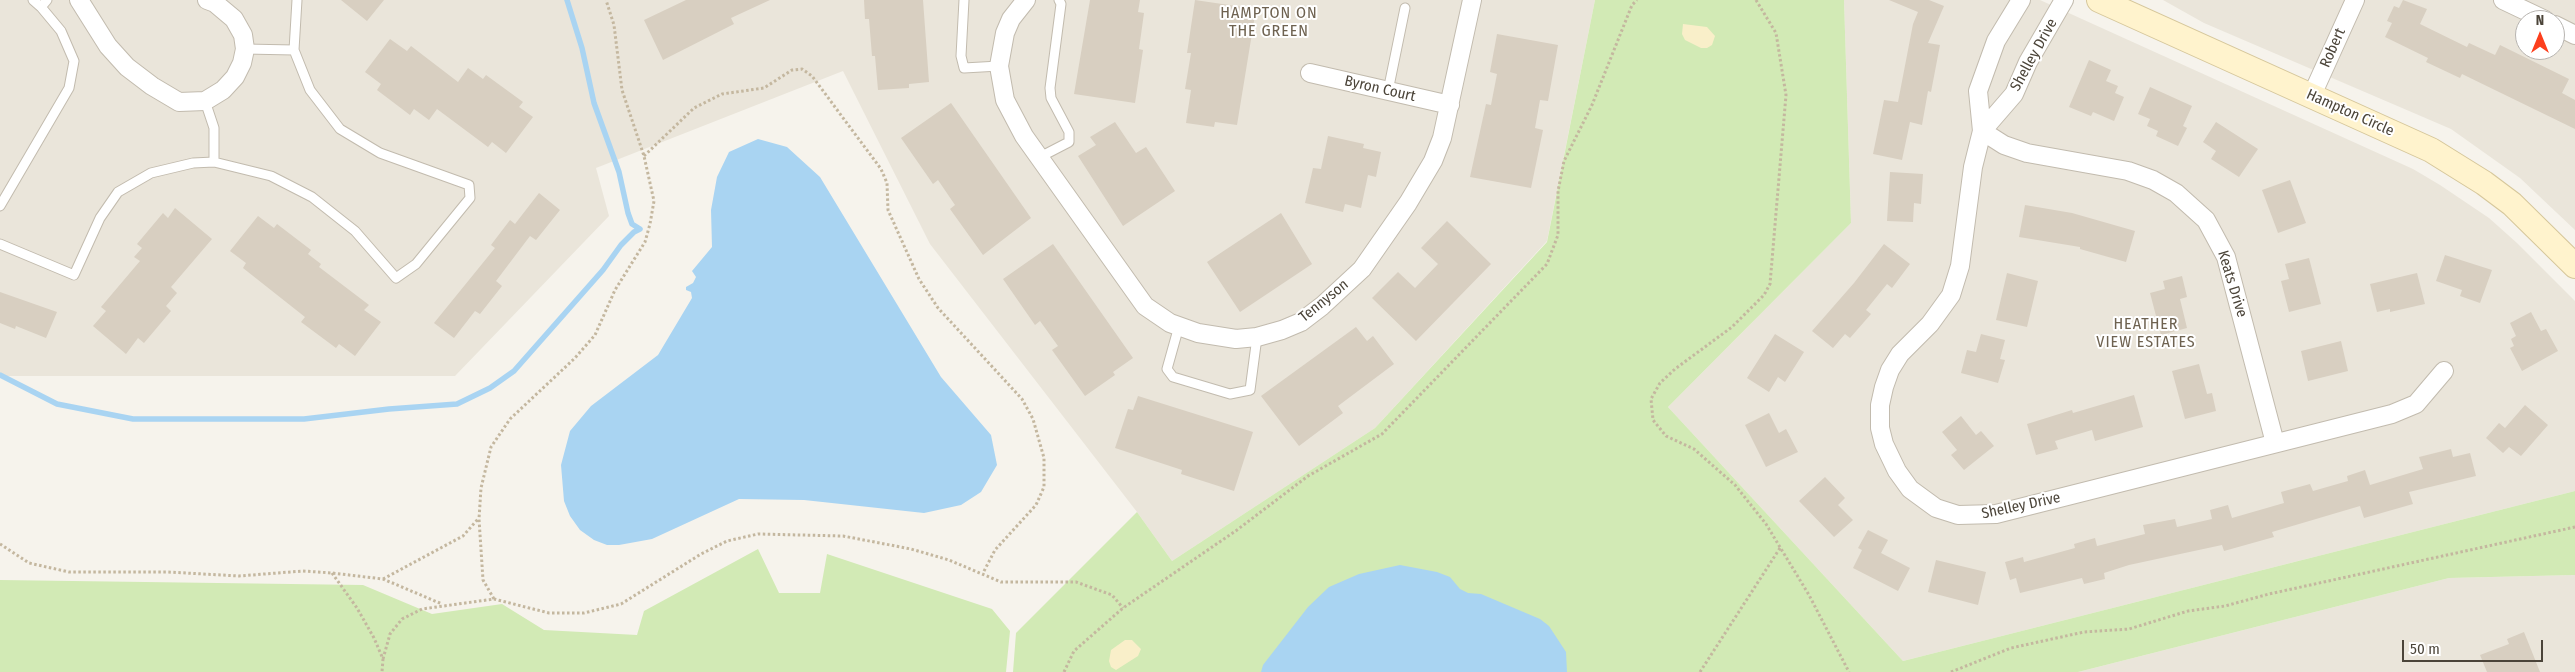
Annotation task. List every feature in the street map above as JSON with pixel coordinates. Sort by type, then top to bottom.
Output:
[{"type":"street","points":[[79,0],[108,46],[127,67],[152,86],[179,102],[205,101],[223,90],[235,77],[242,63],[245,49],[243,35],[234,19],[215,3],[207,0]]},
{"type":"street","name":"Tennyson","points":[[1026,0],[1011,19],[1005,33],[999,66],[1001,88],[1012,118],[1136,296],[1155,314],[1179,326],[1215,337],[1257,337],[1301,322],[1322,306],[1362,269],[1422,182],[1442,138],[1472,0]]},
{"type":"street","name":"Shelley Drive","points":[[2021,0],[1996,41],[1978,91],[1982,132],[1973,167],[1960,266],[1951,295],[1930,324],[1900,354],[1890,370],[1882,396],[1880,428],[1884,444],[1897,471],[1910,489],[1936,508],[1958,515],[1996,514],[2392,414],[2416,404],[2444,371]]},
{"type":"street","name":"Shelley Drive","points":[[1982,132],[2014,94],[2028,62],[2064,0]]},
{"type":"street","name":"Hampton Circle","points":[[2099,0],[2407,138],[2456,164],[2512,204],[2536,225],[2575,266]]},
{"type":"street","name":"Robert","points":[[2312,95],[2355,0]]},
{"type":"street","points":[[2503,0],[2524,10]]},
{"type":"street","name":"Byron Court","points":[[1310,73],[1450,105]]},
{"type":"street","name":"Keats Drive","points":[[1982,132],[2004,145],[2027,153],[2128,171],[2153,180],[2176,193],[2206,220],[2226,256],[2275,443]]},
{"type":"lane","points":[[0,206],[69,88],[74,61],[61,31],[44,4],[33,0]]},
{"type":"lane","points":[[0,244],[74,275],[100,218],[118,192],[151,173],[193,163],[214,162],[270,176],[312,197],[355,231],[396,278],[416,264],[470,198],[469,185],[380,154],[340,129],[310,90],[294,50],[297,0]]},
{"type":"lane","points":[[964,0],[961,56],[964,68],[999,66]]},
{"type":"lane","points":[[1040,157],[1069,142],[1069,132],[1051,98],[1050,88],[1061,4],[1059,0]]},
{"type":"lane","points":[[1388,91],[1405,8]]},
{"type":"lane","points":[[245,49],[294,50]]},
{"type":"lane","points":[[205,101],[214,128],[214,162]]},
{"type":"lane","points":[[1179,326],[1167,369],[1174,377],[1230,394],[1250,390],[1257,337]]},
{"type":"path","points":[[494,599],[483,580],[479,518],[481,488],[491,447],[510,419],[575,358],[595,335],[614,290],[645,242],[654,201],[644,156],[622,90],[614,25],[606,0]]},
{"type":"path","points":[[1064,672],[1074,651],[1123,608],[1237,530],[1308,476],[1382,434],[1547,264],[1558,234],[1558,191],[1564,161],[1594,98],[1632,4],[1637,0]]},
{"type":"path","points":[[1756,0],[1776,33],[1786,95],[1770,284],[1764,295],[1732,327],[1675,369],[1660,383],[1650,399],[1653,420],[1666,436],[1694,449],[1735,485],[1766,524],[1809,595],[1849,672]]},
{"type":"path","points":[[644,156],[694,108],[722,94],[764,88],[792,70],[802,69],[812,76],[882,168],[887,183],[888,210],[919,280],[938,308],[1022,400],[1033,419],[1044,458],[1044,487],[1036,505],[995,550],[983,573]]},
{"type":"path","points":[[383,580],[463,536],[479,518]]},
{"type":"path","points":[[1951,672],[2011,648],[2084,632],[2129,629],[2188,611],[2225,606],[2269,594],[2575,527]]},
{"type":"path","points":[[382,672],[383,659],[390,634],[402,619],[422,609],[443,604],[494,599],[549,613],[584,613],[612,607],[621,604],[701,554],[727,541],[758,534],[842,536],[911,549],[983,573],[1001,582],[1076,582],[1112,595],[1123,608]]},
{"type":"path","points":[[0,544],[29,564],[69,572],[168,572],[240,576],[304,571],[332,573],[383,580],[443,604]]},
{"type":"path","points":[[1700,672],[1780,548]]},
{"type":"path","points":[[332,573],[357,608],[383,659]]},
{"type":"shaded area","points":[[0,0],[1595,0],[1547,241],[1375,428],[1172,561],[1137,512],[930,244],[843,71],[596,168],[609,216],[455,376],[0,376]]},
{"type":"shaded area","name":"HEATHER VIEW ESTATES","points":[[1844,0],[2040,0],[2413,169],[2440,185],[2489,218],[2575,301],[2575,491],[1903,661],[1668,407],[1851,223]]},
{"type":"shaded area","points":[[2163,0],[2575,0],[2575,230],[2520,178],[2451,129],[2204,23]]},
{"type":"shaded area","points":[[2575,575],[2575,672],[2078,672],[2449,578]]},
{"type":"green space","points":[[1595,0],[1844,0],[1851,223],[1668,407],[1903,661],[2575,491],[2575,575],[2449,578],[2078,672],[1013,672],[1016,633],[1137,512],[1172,561],[1375,428],[1547,242]]},
{"type":"green space","points":[[758,549],[779,593],[820,593],[827,554],[992,609],[1010,631],[1006,672],[0,672],[0,580],[363,585],[432,614],[502,604],[544,630],[637,635],[644,611]]},
{"type":"sand","points":[[1683,24],[1707,27],[1715,36],[1712,45],[1707,48],[1701,48],[1685,40],[1682,34]]},
{"type":"sand","points":[[1125,640],[1132,640],[1141,649],[1138,656],[1116,670],[1111,667],[1109,661],[1111,650]]},
{"type":"water","points":[[758,139],[787,147],[820,177],[941,377],[991,435],[997,465],[981,492],[961,505],[924,513],[804,500],[739,499],[652,539],[619,545],[607,545],[594,540],[580,530],[570,516],[564,501],[561,465],[570,431],[591,406],[658,355],[692,298],[691,292],[686,290],[686,287],[693,283],[696,277],[692,271],[712,247],[711,210],[717,177],[729,152]]},
{"type":"water","points":[[1400,565],[1437,572],[1450,577],[1460,589],[1468,593],[1481,594],[1540,619],[1549,626],[1566,652],[1567,672],[1261,672],[1263,665],[1308,607],[1329,587],[1359,574]]},
{"type":"building","points":[[341,0],[384,0],[367,21]]},
{"type":"building","points":[[686,0],[770,0],[731,18],[734,24],[663,60],[644,20]]},
{"type":"building","points":[[864,0],[923,0],[929,82],[909,84],[909,88],[878,90],[875,56],[872,56],[869,19],[865,19]]},
{"type":"building","points":[[1090,0],[1140,0],[1138,12],[1144,13],[1139,49],[1143,50],[1135,103],[1074,94]]},
{"type":"building","points":[[1195,0],[1256,9],[1237,125],[1215,122],[1214,127],[1186,123],[1191,90],[1185,89],[1191,53],[1187,53]]},
{"type":"building","points":[[1889,0],[1929,0],[1944,6],[1928,43],[1940,45],[1931,92],[1928,91],[1922,125],[1910,122],[1902,160],[1873,154],[1884,100],[1898,102],[1913,24],[1918,12]]},
{"type":"building","points":[[2403,0],[2427,9],[2420,24],[2467,47],[2469,43],[2495,55],[2500,45],[2515,52],[2515,60],[2530,60],[2569,79],[2562,93],[2575,100],[2575,129],[2462,74],[2460,78],[2426,62],[2428,58],[2385,37],[2392,23],[2387,21],[2394,6],[2399,8]]},
{"type":"building","points":[[1497,34],[1558,45],[1548,101],[1540,100],[1535,128],[1543,130],[1531,188],[1470,177],[1486,104],[1491,105],[1497,74],[1490,72]]},
{"type":"building","points":[[390,39],[407,51],[411,46],[458,82],[468,68],[483,79],[486,75],[523,102],[519,107],[533,117],[506,153],[492,142],[488,147],[437,109],[429,120],[414,109],[410,115],[377,90],[381,84],[365,72]]},
{"type":"building","points":[[2089,60],[2111,70],[2106,81],[2118,86],[2115,93],[2124,97],[2114,121],[2093,112],[2091,116],[2069,107]]},
{"type":"building","points":[[2150,87],[2192,106],[2183,126],[2187,128],[2178,146],[2156,136],[2158,131],[2147,126],[2150,119],[2138,114]]},
{"type":"building","points":[[951,103],[1031,218],[983,255],[950,209],[955,205],[938,180],[933,184],[901,138]]},
{"type":"building","points":[[1115,122],[1136,153],[1146,147],[1175,191],[1123,226],[1078,156],[1096,145],[1090,137]]},
{"type":"building","points":[[2216,122],[2258,149],[2239,177],[2211,159],[2216,151],[2203,142]]},
{"type":"building","points":[[1328,136],[1364,144],[1363,148],[1381,152],[1376,177],[1368,175],[1361,208],[1345,204],[1343,212],[1305,203],[1313,168],[1321,169]]},
{"type":"building","points":[[1890,172],[1923,174],[1921,204],[1914,203],[1913,222],[1887,221]]},
{"type":"building","points":[[2290,180],[2306,223],[2278,233],[2262,190]]},
{"type":"building","points":[[539,193],[560,210],[536,240],[530,236],[496,281],[502,286],[480,314],[475,311],[454,338],[434,323],[495,248],[491,245],[510,220],[515,224]]},
{"type":"building","points":[[2025,205],[2072,213],[2135,231],[2126,262],[2080,249],[2080,247],[2019,237]]},
{"type":"building","points":[[175,208],[212,239],[171,287],[177,293],[166,306],[171,311],[144,343],[138,338],[126,354],[93,326],[106,311],[101,307],[140,261],[134,257],[142,248],[137,244],[163,213],[168,218]]},
{"type":"building","points":[[1281,213],[1312,264],[1240,312],[1207,262]]},
{"type":"building","points":[[258,216],[274,228],[277,224],[311,250],[308,254],[321,264],[319,267],[369,305],[364,310],[381,322],[355,356],[339,344],[336,348],[301,322],[305,317],[243,268],[246,263],[230,251]]},
{"type":"building","points":[[1447,221],[1491,264],[1416,341],[1372,298],[1398,272],[1415,288],[1438,264],[1421,248]]},
{"type":"building","points":[[1053,244],[1133,358],[1113,372],[1115,375],[1085,396],[1052,350],[1058,346],[1040,321],[1035,325],[1003,279]]},
{"type":"building","points":[[1884,244],[1910,264],[1892,288],[1887,284],[1866,310],[1871,314],[1850,338],[1845,334],[1833,348],[1812,331],[1854,283]]},
{"type":"building","points":[[2445,255],[2492,270],[2480,303],[2460,296],[2462,290],[2436,281]]},
{"type":"building","points":[[2309,258],[2321,304],[2289,312],[2281,281],[2289,279],[2285,264]]},
{"type":"building","points":[[2007,273],[2038,281],[2027,327],[1996,320]]},
{"type":"building","points":[[2417,273],[2425,304],[2390,312],[2390,309],[2377,312],[2370,284]]},
{"type":"building","points":[[2182,276],[2187,297],[2180,299],[2187,328],[2161,335],[2150,293],[2165,289],[2163,281]]},
{"type":"building","points":[[0,292],[57,312],[46,338],[16,326],[15,329],[0,323]]},
{"type":"building","points":[[2531,312],[2541,331],[2546,329],[2558,351],[2522,371],[2510,348],[2514,346],[2511,339],[2516,336],[2510,323]]},
{"type":"building","points":[[1356,327],[1367,341],[1373,336],[1394,364],[1338,406],[1343,413],[1299,446],[1261,396]]},
{"type":"building","points":[[1775,334],[1804,352],[1785,382],[1778,377],[1769,392],[1747,378]]},
{"type":"building","points":[[1981,334],[2005,340],[2000,359],[2005,360],[1998,383],[1961,373],[1967,350],[1976,352]]},
{"type":"building","points":[[2341,341],[2348,371],[2308,381],[2301,351]]},
{"type":"building","points":[[2199,364],[2207,394],[2212,393],[2216,411],[2185,419],[2172,371]]},
{"type":"building","points":[[2134,395],[2143,427],[2095,441],[2092,430],[2055,441],[2058,449],[2036,455],[2027,424],[2072,410],[2073,413]]},
{"type":"building","points":[[1138,396],[1253,432],[1234,491],[1181,474],[1182,470],[1115,448],[1128,409],[1133,410]]},
{"type":"building","points":[[2525,405],[2548,425],[2521,456],[2509,447],[2503,453],[2486,438],[2499,423],[2505,428]]},
{"type":"building","points":[[1769,413],[1779,433],[1786,429],[1798,452],[1766,467],[1745,425]]},
{"type":"building","points":[[1961,416],[1976,435],[1981,431],[1994,446],[1964,470],[1951,455],[1957,450],[1942,432]]},
{"type":"building","points":[[2451,449],[2453,457],[2470,453],[2476,476],[2409,492],[2413,504],[2364,518],[2360,506],[2272,532],[2274,537],[2224,551],[2222,545],[2129,565],[2104,573],[2105,579],[2084,584],[2082,578],[2020,593],[2016,578],[2010,580],[2005,562],[2023,557],[2024,562],[2075,548],[2074,544],[2095,538],[2097,546],[2145,534],[2143,525],[2175,519],[2177,527],[2212,519],[2210,510],[2228,505],[2232,518],[2284,503],[2281,492],[2310,484],[2313,491],[2348,481],[2347,476],[2365,470],[2370,485],[2423,469],[2419,457]]},
{"type":"building","points":[[1825,477],[1845,498],[1838,505],[1853,520],[1834,537],[1799,501]]},
{"type":"building","points":[[1868,530],[1888,540],[1881,553],[1910,568],[1898,591],[1853,568],[1862,550],[1858,548]]},
{"type":"building","points":[[1936,560],[1986,572],[1978,605],[1928,592]]},
{"type":"building","points":[[2524,632],[2540,672],[2487,672],[2480,655],[2509,644],[2507,639]]},
{"type":"waterway","points":[[567,0],[582,48],[594,103],[619,172],[628,213],[632,224],[640,229]]},
{"type":"waterway","points":[[0,375],[57,404],[133,419],[304,419],[389,409],[457,404],[490,388],[514,371],[603,270],[621,245],[634,232],[640,229]]},
{"type":"district","name":"HAMPTON ON THE GREEN","points":[[1269,23]]},
{"type":"district","name":"HEATHER VIEW ESTATES","points":[[2146,334]]}]
